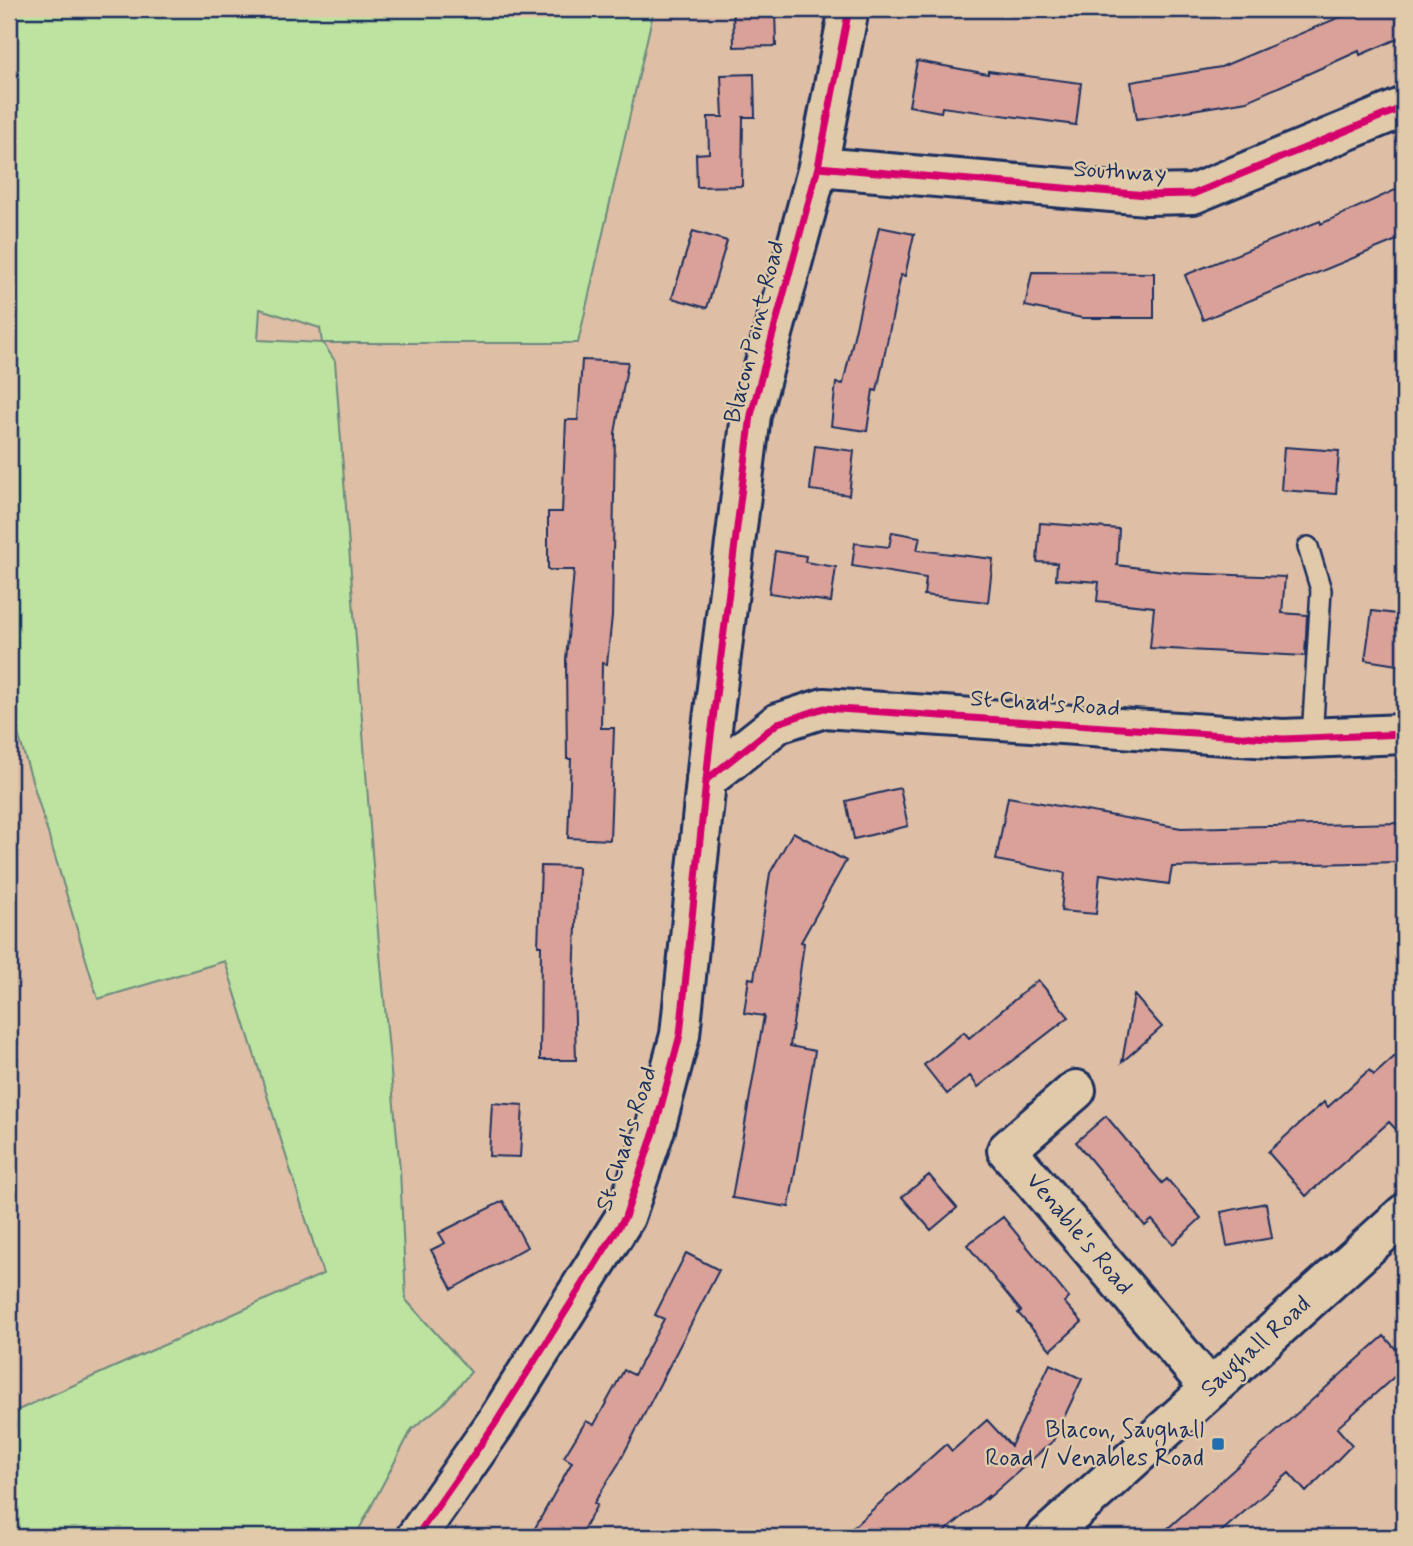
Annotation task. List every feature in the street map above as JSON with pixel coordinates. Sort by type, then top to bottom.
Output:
[{"type":"street","name":"Blacon Point Road","points":[[707,766],[751,415],[818,167],[849,9]]},
{"type":"street","name":"Southway","points":[[818,167],[1147,195],[1193,194],[1404,107]]},
{"type":"street","name":"St Chad's Road","points":[[416,1537],[495,1424],[625,1217],[654,1129],[680,1035],[707,766],[778,723],[824,708],[1283,739],[1404,734]]},
{"type":"street","name":"Venable's Road","points":[[1076,1090],[1007,1150],[1210,1388]]},
{"type":"street","name":"Saughall Road","points":[[1046,1537],[1404,1214]]},
{"type":"lane","points":[[1308,547],[1321,590],[1312,738]]},
{"type":"green space","points":[[9,9],[654,9],[578,343],[323,343],[335,361],[378,932],[400,1170],[406,1300],[471,1372],[443,1404],[412,1429],[355,1537],[9,1537],[9,1414],[323,1274],[225,961],[98,999],[9,704],[9,376],[14,358],[9,326]],"holes":[[[260,309],[320,328],[322,343],[258,340]]]},
{"type":"building","points":[[733,9],[775,9],[776,46],[734,47]]},
{"type":"building","points":[[1359,9],[1404,9],[1404,36],[1360,55],[1359,51],[1247,101],[1137,119],[1131,82],[1221,67]]},
{"type":"building","points":[[917,61],[988,74],[988,71],[1081,83],[1076,125],[942,107],[941,112],[909,106]]},
{"type":"building","points":[[754,74],[755,117],[743,117],[742,186],[697,187],[696,154],[709,153],[708,117],[723,117],[721,75]]},
{"type":"building","points":[[1404,186],[1404,237],[1203,320],[1185,275],[1320,221],[1321,224]]},
{"type":"building","points":[[879,227],[914,234],[905,276],[901,275],[877,391],[873,390],[867,431],[831,426],[836,383],[843,384]]},
{"type":"building","points":[[693,231],[727,241],[707,308],[672,298]]},
{"type":"building","points":[[1032,272],[1154,273],[1154,318],[1082,318],[1025,306]]},
{"type":"building","points":[[582,360],[628,362],[615,433],[612,616],[607,664],[602,663],[601,728],[614,728],[610,840],[568,838],[571,759],[567,759],[566,660],[574,570],[548,570],[548,512],[562,512],[566,420],[578,420]]},
{"type":"building","points":[[815,446],[854,451],[849,495],[810,490]]},
{"type":"building","points":[[1284,447],[1339,451],[1336,494],[1281,490]]},
{"type":"building","points":[[1040,523],[1119,529],[1117,565],[1182,573],[1285,577],[1282,613],[1307,615],[1305,656],[1150,648],[1154,607],[1097,601],[1099,582],[1056,579],[1057,563],[1037,562]]},
{"type":"building","points":[[892,532],[920,537],[917,550],[993,559],[988,602],[924,595],[926,578],[852,566],[855,543],[889,547]]},
{"type":"building","points":[[775,551],[806,556],[805,562],[836,567],[831,602],[769,593]]},
{"type":"building","points":[[1372,611],[1404,615],[1404,666],[1365,660]]},
{"type":"building","points":[[900,788],[908,826],[854,839],[846,801]]},
{"type":"building","points":[[1008,797],[1181,828],[1400,823],[1401,862],[1172,867],[1169,884],[1100,874],[1096,914],[1061,911],[1065,873],[996,860]]},
{"type":"building","points":[[793,832],[846,861],[801,942],[804,943],[790,1046],[815,1051],[789,1207],[732,1198],[764,1016],[744,1013],[749,978],[754,979],[770,873]]},
{"type":"building","points":[[541,866],[578,867],[574,983],[576,1060],[540,1060],[541,946],[538,946]]},
{"type":"building","points":[[1038,980],[1069,1017],[978,1087],[970,1076],[947,1094],[924,1065],[964,1032],[969,1038]]},
{"type":"building","points":[[1134,995],[1162,1027],[1122,1062]]},
{"type":"building","points":[[1404,1048],[1404,1138],[1389,1122],[1306,1196],[1268,1152],[1324,1102],[1328,1107],[1369,1070],[1374,1075]]},
{"type":"building","points":[[492,1103],[523,1105],[520,1157],[489,1156]]},
{"type":"building","points":[[1106,1116],[1162,1183],[1167,1179],[1201,1218],[1173,1244],[1152,1220],[1145,1226],[1076,1142]]},
{"type":"building","points":[[929,1175],[957,1208],[931,1230],[902,1197]]},
{"type":"building","points":[[503,1201],[527,1247],[452,1289],[431,1250],[445,1243],[439,1233]]},
{"type":"building","points":[[1266,1203],[1272,1238],[1227,1246],[1221,1212]]},
{"type":"building","points":[[1003,1217],[1069,1298],[1064,1302],[1082,1322],[1051,1350],[1018,1313],[1021,1311],[967,1245]]},
{"type":"building","points":[[686,1253],[719,1270],[619,1463],[594,1503],[597,1505],[579,1537],[530,1537],[572,1462],[564,1457],[586,1421],[594,1425],[624,1370],[634,1375],[664,1319],[655,1315]]},
{"type":"building","points":[[1384,1336],[1404,1358],[1404,1368],[1337,1428],[1352,1445],[1306,1492],[1289,1473],[1215,1537],[1158,1537]]},
{"type":"building","points":[[1050,1364],[1082,1379],[1053,1441],[986,1500],[989,1495],[938,1537],[842,1537],[946,1444],[952,1451],[987,1420],[1011,1446]]},
{"type":"cycle path","points":[[416,1537],[495,1424],[625,1217],[655,1129],[680,1035],[709,752],[751,415],[818,167],[849,9]]},
{"type":"cycle path","points":[[818,167],[1147,195],[1193,194],[1404,107]]},
{"type":"cycle path","points":[[706,780],[778,723],[824,708],[1283,739],[1404,734]]},
{"type":"place","name":"Blacon, Saughall Road / Venables Road","points":[[1218,1444]]}]
